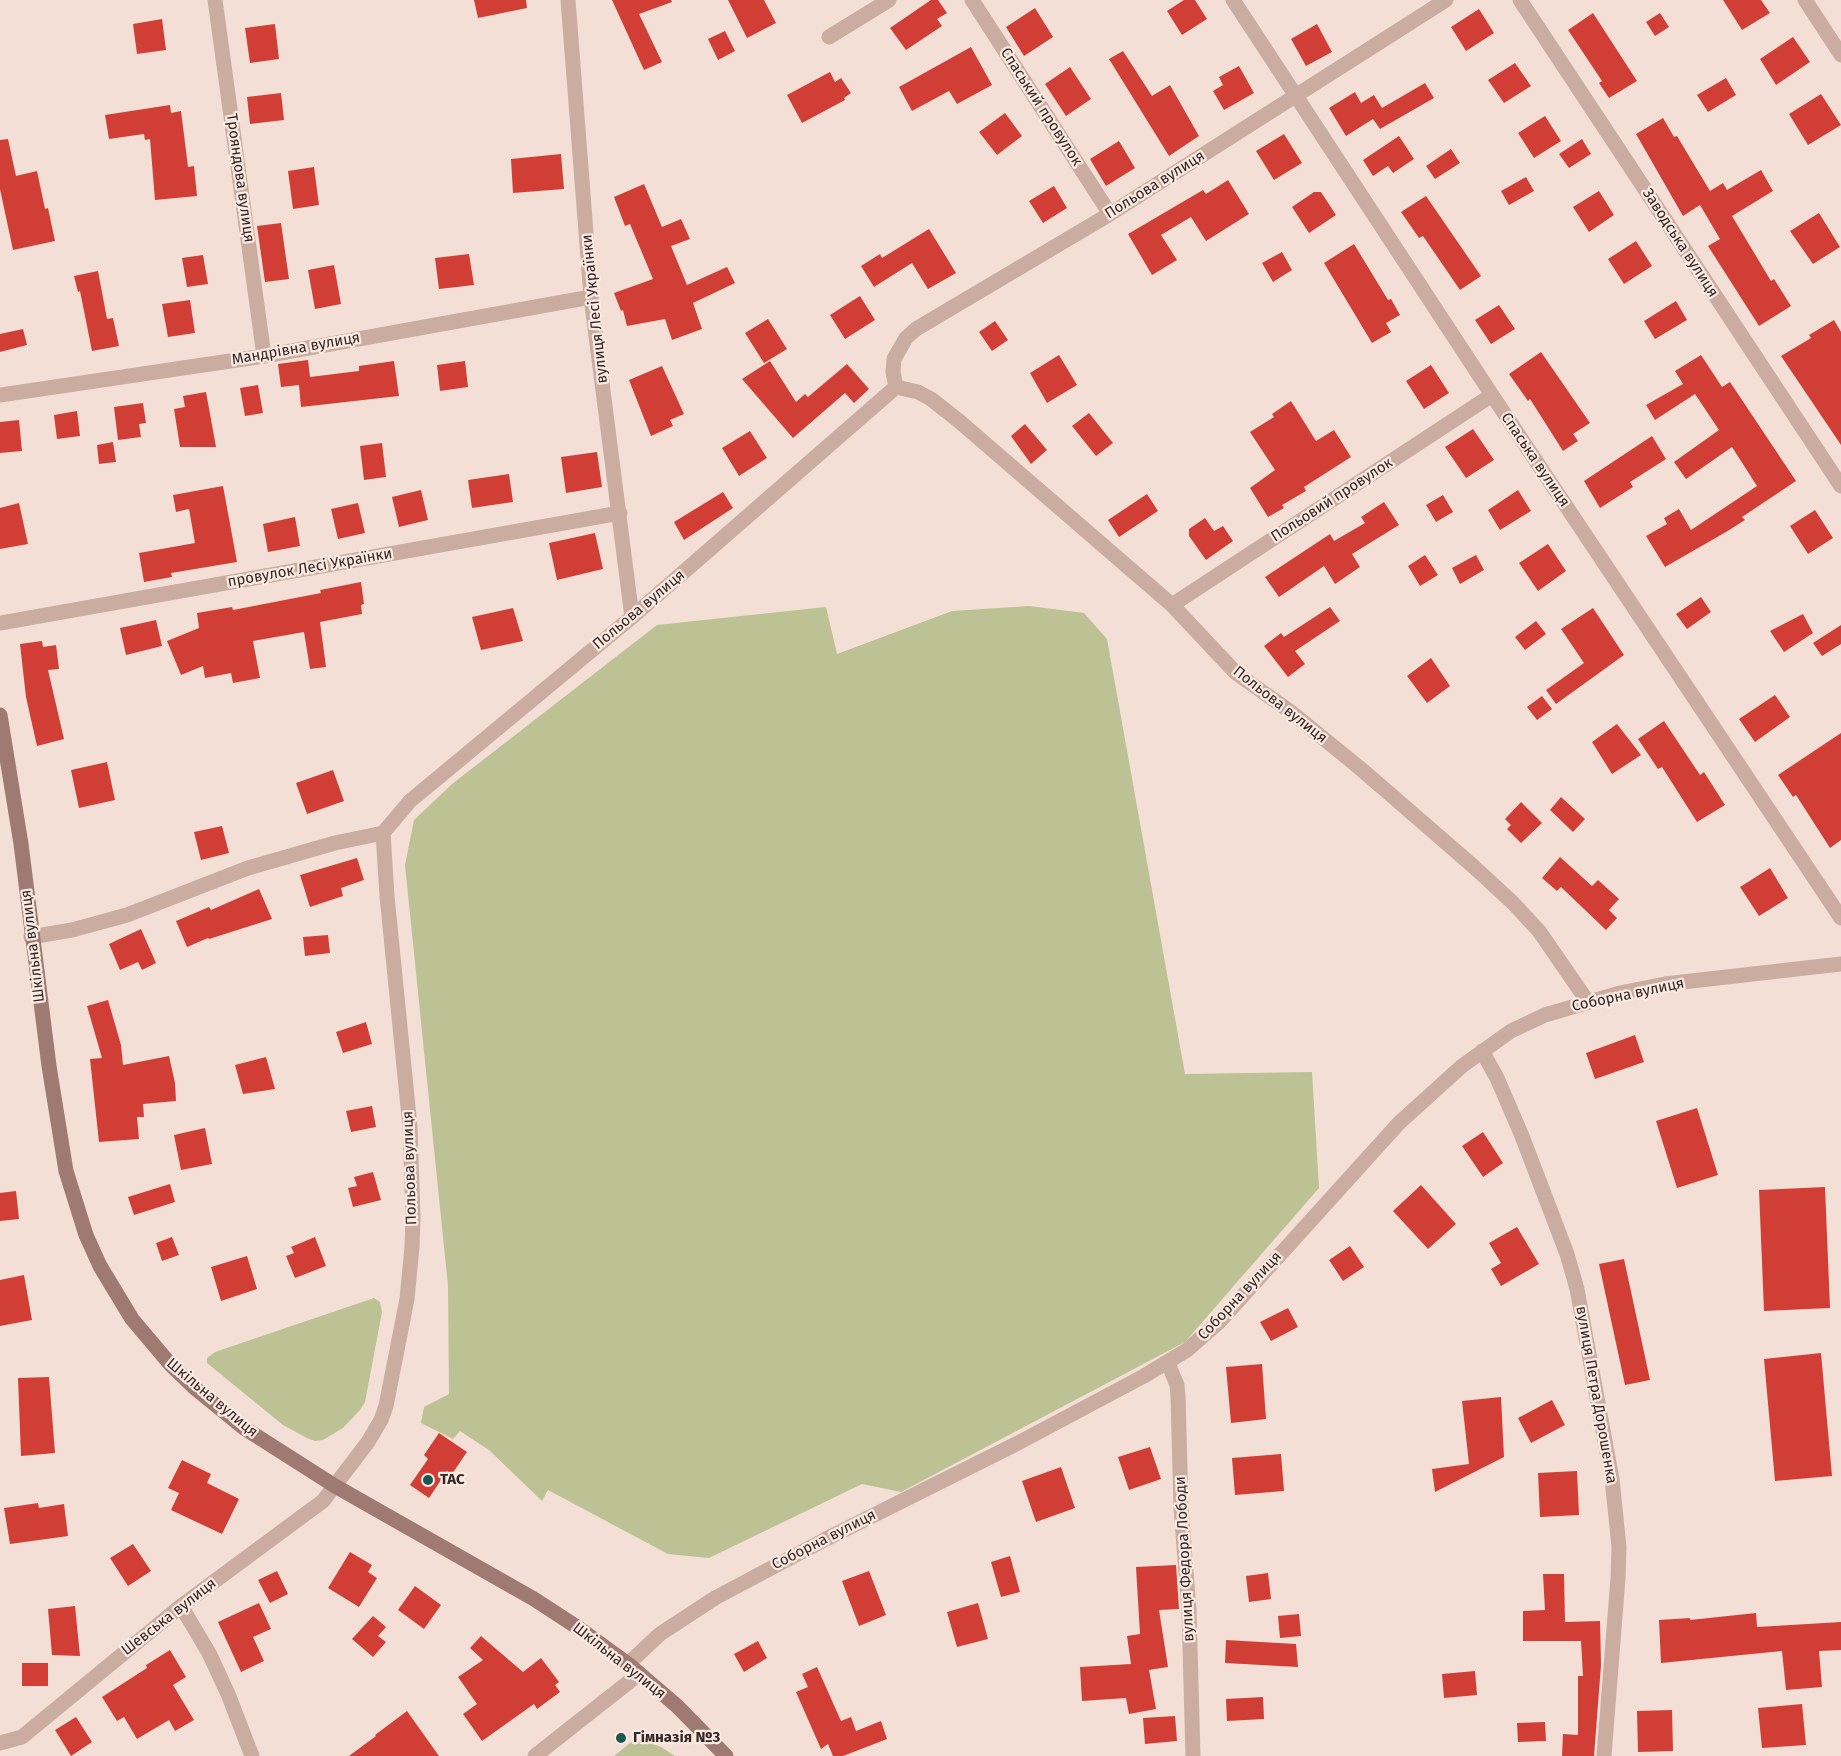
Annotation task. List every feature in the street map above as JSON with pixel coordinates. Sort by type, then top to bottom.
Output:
[{"type":"main road","name":"Шкільна вулиця","points":[[0,715],[21,844],[31,937],[57,1123],[66,1171],[86,1235],[109,1284],[147,1340],[196,1389],[270,1446],[335,1486],[534,1599],[580,1629],[677,1706],[726,1756]]},
{"type":"street","name":"Трояндова вулиця","points":[[215,0],[264,356]]},
{"type":"street","name":"вулиця Лесі Українки","points":[[568,0],[591,297],[632,617]]},
{"type":"street","points":[[829,37],[889,0]]},
{"type":"street","name":"Спаський провулок","points":[[972,0],[1110,214]]},
{"type":"street","name":"Спаська вулиця","points":[[1233,0],[1492,395],[1841,918]]},
{"type":"street","name":"Польова вулиця","points":[[896,387],[893,372],[894,359],[906,338],[916,329],[1110,214],[1446,0]]},
{"type":"street","name":"Заводська вулиця","points":[[1520,0],[1841,486]]},
{"type":"street","points":[[1805,0],[1841,55]]},
{"type":"street","name":"Мандрівна вулиця","points":[[0,395],[264,356],[591,297]]},
{"type":"street","name":"Польова вулиця","points":[[896,387],[924,396],[959,421],[1172,605],[1236,673],[1298,718],[1361,769],[1513,903],[1552,949],[1588,1002]]},
{"type":"street","name":"Польова вулиця","points":[[335,1486],[371,1437],[386,1406],[404,1321],[411,1274],[413,1217],[410,1127],[383,833],[410,801],[632,617],[896,387]]},
{"type":"street","name":"Польовий провулок","points":[[1172,605],[1492,395]]},
{"type":"street","name":"провулок Лесі Українки","points":[[0,623],[620,513]]},
{"type":"street","points":[[31,937],[61,933],[105,921],[248,868],[335,843],[383,833]]},
{"type":"street","name":"Соборна вулиця","points":[[535,1756],[633,1669],[660,1634],[715,1598],[816,1544],[1018,1443],[1168,1363],[1203,1338],[1399,1123],[1455,1072],[1511,1031],[1564,1008],[1665,984],[1841,964]]},
{"type":"street","name":"вулиця Петра Дорошенка","points":[[1482,1051],[1497,1078],[1522,1136],[1567,1254],[1577,1289],[1612,1479],[1619,1547],[1604,1756]]},
{"type":"street","name":"вулиця Федора Лободи","points":[[1168,1363],[1177,1385],[1178,1396],[1181,1508],[1189,1610],[1193,1756]]},
{"type":"street","name":"Шевська вулиця","points":[[0,1743],[22,1737],[180,1606],[323,1501],[335,1486]]},
{"type":"street","points":[[180,1606],[219,1673],[252,1756]]},
{"type":"green space","points":[[1029,606],[1084,613],[1107,639],[1185,1074],[1312,1072],[1319,1188],[1185,1342],[901,1492],[862,1484],[709,1558],[668,1554],[548,1490],[542,1501],[489,1450],[460,1431],[453,1439],[421,1423],[424,1407],[449,1394],[448,1286],[405,865],[414,820],[452,784],[657,625],[826,607],[837,654],[952,611]]},
{"type":"green space","points":[[374,1298],[380,1302],[382,1312],[365,1402],[343,1428],[323,1440],[315,1441],[307,1438],[283,1425],[207,1363],[207,1358],[215,1352]]},
{"type":"green space","points":[[645,1741],[661,1747],[675,1756],[614,1756],[630,1743]]},
{"type":"building","points":[[474,0],[526,0],[527,8],[478,18]]},
{"type":"building","points":[[612,0],[671,0],[672,2],[639,14],[662,62],[644,70]]},
{"type":"building","points":[[728,0],[764,0],[776,23],[747,38]]},
{"type":"building","points":[[931,0],[938,0],[947,13],[937,19],[942,26],[906,50],[890,28]]},
{"type":"building","points":[[1184,0],[1195,0],[1207,19],[1182,35],[1167,11]]},
{"type":"building","points":[[1723,0],[1761,0],[1770,13],[1742,30]]},
{"type":"building","points":[[1035,8],[1053,37],[1024,56],[1006,27]]},
{"type":"building","points":[[1479,9],[1494,33],[1466,51],[1451,27]]},
{"type":"building","points":[[1593,13],[1637,81],[1609,98],[1599,83],[1602,81],[1568,30]]},
{"type":"building","points":[[1660,13],[1669,27],[1655,36],[1646,22]]},
{"type":"building","points":[[162,19],[166,50],[137,54],[133,24]]},
{"type":"building","points":[[275,24],[279,59],[250,63],[245,28]]},
{"type":"building","points":[[1317,24],[1332,52],[1306,66],[1291,39]]},
{"type":"building","points":[[725,31],[735,51],[718,60],[708,39]]},
{"type":"building","points":[[1793,37],[1810,62],[1776,85],[1760,59]]},
{"type":"building","points":[[971,47],[992,85],[957,104],[949,91],[912,111],[899,87]]},
{"type":"building","points":[[1123,51],[1152,96],[1170,85],[1199,136],[1169,156],[1109,59]]},
{"type":"building","points":[[1515,63],[1531,86],[1504,103],[1488,80]]},
{"type":"building","points":[[1239,66],[1254,93],[1224,110],[1213,91],[1223,85],[1219,77]]},
{"type":"building","points":[[1070,67],[1091,99],[1066,116],[1045,84]]},
{"type":"building","points":[[830,72],[835,82],[841,78],[851,93],[844,98],[845,100],[802,123],[787,95]]},
{"type":"building","points":[[1726,78],[1736,95],[1708,112],[1697,95]]},
{"type":"building","points":[[1425,83],[1434,98],[1380,129],[1373,119],[1346,136],[1329,108],[1355,92],[1361,103],[1374,95],[1382,108]]},
{"type":"building","points":[[281,93],[284,120],[250,124],[247,97]]},
{"type":"building","points":[[1821,94],[1841,125],[1808,145],[1789,114]]},
{"type":"building","points":[[170,105],[171,113],[181,111],[188,167],[194,166],[197,196],[155,200],[150,139],[145,140],[144,134],[109,139],[105,115]]},
{"type":"building","points":[[1005,113],[1022,136],[997,155],[979,132]]},
{"type":"building","points":[[1545,116],[1561,141],[1534,158],[1518,133]]},
{"type":"building","points":[[1663,118],[1674,137],[1677,136],[1710,191],[1723,183],[1727,190],[1761,170],[1773,191],[1732,216],[1771,281],[1774,279],[1791,306],[1759,326],[1708,246],[1720,239],[1700,205],[1683,216],[1636,134]]},
{"type":"building","points":[[1284,134],[1302,163],[1274,180],[1256,151]]},
{"type":"building","points":[[1399,136],[1414,159],[1393,173],[1388,166],[1373,176],[1363,160]]},
{"type":"building","points":[[8,139],[16,176],[37,171],[55,241],[13,250],[0,189],[0,140]]},
{"type":"building","points":[[1582,139],[1591,154],[1569,168],[1559,154]]},
{"type":"building","points":[[1119,141],[1135,168],[1106,186],[1090,159]]},
{"type":"building","points":[[1451,149],[1460,163],[1435,179],[1426,166]]},
{"type":"building","points":[[561,154],[564,189],[513,193],[511,159]]},
{"type":"building","points":[[314,167],[319,205],[293,209],[288,171]]},
{"type":"building","points":[[1526,177],[1534,191],[1509,205],[1501,191]]},
{"type":"building","points":[[1228,180],[1249,214],[1206,241],[1191,217],[1161,235],[1177,260],[1152,275],[1128,234],[1203,190],[1206,194]]},
{"type":"building","points":[[644,184],[662,227],[681,219],[690,239],[671,246],[687,285],[727,267],[735,283],[693,303],[702,329],[672,340],[665,319],[627,326],[623,310],[621,311],[614,293],[653,279],[630,224],[625,226],[614,197]]},
{"type":"building","points":[[1054,186],[1067,208],[1043,223],[1029,201]]},
{"type":"building","points":[[1599,191],[1614,215],[1589,232],[1573,207]]},
{"type":"building","points":[[1314,192],[1321,192],[1336,215],[1309,233],[1292,207]]},
{"type":"building","points":[[1426,196],[1481,276],[1460,290],[1423,236],[1419,238],[1401,212]]},
{"type":"building","points":[[1819,213],[1840,247],[1813,264],[1790,231]]},
{"type":"building","points":[[281,223],[289,279],[265,282],[257,226]]},
{"type":"building","points":[[929,229],[956,273],[928,289],[912,263],[874,287],[861,266],[880,254],[882,258]]},
{"type":"building","points":[[1636,241],[1652,266],[1624,284],[1608,259]]},
{"type":"building","points":[[1354,244],[1388,300],[1391,299],[1400,315],[1386,323],[1391,332],[1372,343],[1324,263]]},
{"type":"building","points":[[1282,252],[1292,270],[1273,282],[1262,263]]},
{"type":"building","points":[[469,254],[474,285],[439,289],[435,258]]},
{"type":"building","points":[[203,255],[208,284],[187,287],[182,258]]},
{"type":"building","points":[[334,265],[341,304],[315,309],[308,270]]},
{"type":"building","points":[[98,271],[107,319],[113,318],[119,346],[92,351],[80,291],[78,292],[74,276]]},
{"type":"building","points":[[860,296],[875,320],[845,339],[830,315]]},
{"type":"building","points":[[190,300],[195,333],[168,337],[162,304]]},
{"type":"building","points":[[1676,301],[1687,320],[1655,339],[1644,321]]},
{"type":"building","points":[[1499,305],[1515,329],[1491,344],[1475,320]]},
{"type":"building","points":[[768,319],[787,349],[764,363],[745,333]]},
{"type":"building","points":[[1834,320],[1841,332],[1841,445],[1781,356],[1811,338],[1809,335]]},
{"type":"building","points":[[995,321],[1008,340],[992,351],[979,332]]},
{"type":"building","points":[[23,329],[27,345],[0,352],[0,334]]},
{"type":"building","points":[[1541,352],[1590,423],[1573,434],[1578,441],[1563,451],[1530,399],[1528,401],[1509,374]]},
{"type":"building","points":[[1059,355],[1077,385],[1047,403],[1030,373]]},
{"type":"building","points":[[1701,355],[1722,387],[1730,382],[1796,481],[1742,517],[1745,520],[1665,567],[1646,536],[1667,524],[1664,518],[1679,509],[1691,530],[1757,486],[1732,447],[1686,479],[1674,462],[1719,430],[1695,394],[1655,420],[1646,405],[1683,384],[1675,371]]},
{"type":"building","points":[[308,360],[310,377],[359,371],[359,366],[394,361],[399,396],[301,407],[299,385],[281,387],[278,364]]},
{"type":"building","points":[[465,361],[468,387],[440,391],[437,365]]},
{"type":"building","points":[[770,361],[796,402],[805,394],[808,397],[847,364],[869,389],[854,403],[845,393],[793,438],[742,379]]},
{"type":"building","points":[[1431,365],[1449,393],[1424,409],[1406,381]]},
{"type":"building","points":[[662,366],[684,414],[670,420],[673,426],[651,436],[629,380]]},
{"type":"building","points":[[258,385],[263,413],[245,416],[240,388]]},
{"type":"building","points":[[206,392],[216,447],[180,447],[174,409],[185,407],[183,396]]},
{"type":"building","points":[[1291,401],[1316,441],[1334,430],[1351,457],[1304,487],[1306,491],[1282,505],[1284,508],[1268,517],[1250,488],[1275,470],[1250,432],[1274,417],[1272,414]]},
{"type":"building","points":[[143,403],[146,423],[139,424],[141,437],[118,440],[114,407]]},
{"type":"building","points":[[77,411],[80,436],[57,439],[54,415]]},
{"type":"building","points":[[1089,413],[1113,443],[1096,456],[1072,426]]},
{"type":"building","points":[[19,420],[22,451],[0,453],[0,422]]},
{"type":"building","points":[[1025,424],[1047,450],[1031,464],[1011,436]]},
{"type":"building","points":[[1473,429],[1494,460],[1466,478],[1445,447]]},
{"type":"building","points":[[750,431],[767,458],[739,476],[722,448]]},
{"type":"building","points":[[1652,436],[1666,459],[1630,482],[1633,487],[1600,508],[1584,481]]},
{"type":"building","points":[[113,442],[116,462],[99,464],[97,445]]},
{"type":"building","points":[[382,443],[386,477],[364,480],[360,446]]},
{"type":"building","points":[[597,452],[602,487],[566,493],[561,457]]},
{"type":"building","points":[[509,474],[513,502],[472,508],[468,480]]},
{"type":"building","points":[[223,486],[237,562],[171,573],[172,577],[144,582],[139,553],[195,543],[189,509],[176,512],[173,495]]},
{"type":"building","points":[[421,490],[428,520],[399,527],[392,497]]},
{"type":"building","points":[[1518,490],[1531,511],[1500,530],[1488,510]]},
{"type":"building","points":[[723,492],[733,508],[684,540],[674,522]]},
{"type":"building","points":[[1147,494],[1158,511],[1119,537],[1108,520]]},
{"type":"building","points":[[1443,495],[1453,512],[1436,522],[1426,505]]},
{"type":"building","points":[[1384,502],[1399,525],[1352,554],[1360,567],[1335,584],[1324,566],[1279,597],[1265,577],[1330,534],[1334,541],[1365,523],[1361,517]]},
{"type":"building","points":[[19,503],[28,544],[0,549],[0,508]]},
{"type":"building","points":[[358,503],[365,533],[338,539],[331,509]]},
{"type":"building","points":[[1815,510],[1833,538],[1808,554],[1790,526]]},
{"type":"building","points":[[295,517],[300,546],[268,552],[263,524]]},
{"type":"building","points":[[1205,518],[1214,531],[1223,526],[1233,541],[1206,560],[1189,536],[1189,529]]},
{"type":"building","points":[[595,533],[603,569],[557,580],[549,543]]},
{"type":"building","points":[[1548,544],[1566,571],[1538,591],[1519,563]]},
{"type":"building","points":[[1425,555],[1438,575],[1420,586],[1408,566]]},
{"type":"building","points":[[1476,555],[1484,570],[1460,584],[1452,568]]},
{"type":"building","points":[[361,582],[364,604],[361,605],[362,614],[320,622],[326,667],[310,669],[304,632],[253,641],[260,678],[233,683],[231,673],[205,678],[203,666],[181,675],[167,641],[199,628],[197,613],[232,607],[233,610],[321,593],[320,590]]},
{"type":"building","points":[[1701,597],[1711,612],[1687,629],[1676,614]]},
{"type":"building","points":[[1330,607],[1340,621],[1295,651],[1305,664],[1288,677],[1264,646],[1281,633],[1284,637]]},
{"type":"building","points":[[513,608],[523,641],[481,650],[472,617]]},
{"type":"building","points":[[1593,608],[1624,655],[1556,704],[1546,690],[1584,663],[1561,629]]},
{"type":"building","points":[[1803,614],[1813,633],[1784,652],[1770,631]]},
{"type":"building","points":[[156,620],[162,646],[126,655],[120,628]]},
{"type":"building","points":[[1536,621],[1546,634],[1525,650],[1515,637]]},
{"type":"building","points":[[1841,625],[1841,644],[1822,656],[1813,643]]},
{"type":"building","points":[[42,641],[43,647],[56,645],[59,669],[48,670],[64,739],[37,746],[26,697],[20,644]]},
{"type":"building","points":[[1431,658],[1450,686],[1427,703],[1407,676]]},
{"type":"building","points":[[1775,695],[1790,717],[1755,742],[1739,719]]},
{"type":"building","points":[[1542,696],[1552,709],[1537,720],[1527,707]]},
{"type":"building","points":[[1664,721],[1700,775],[1704,772],[1725,805],[1697,822],[1662,767],[1658,769],[1638,739]]},
{"type":"building","points":[[1617,724],[1641,755],[1612,774],[1592,742]]},
{"type":"building","points":[[1841,733],[1841,840],[1830,848],[1796,795],[1793,797],[1778,775]]},
{"type":"building","points":[[107,762],[115,800],[79,808],[71,770]]},
{"type":"building","points":[[333,770],[344,801],[307,814],[296,783]]},
{"type":"building","points":[[1561,797],[1585,819],[1573,832],[1550,810]]},
{"type":"building","points":[[1521,802],[1542,823],[1521,843],[1507,829],[1511,825],[1505,819]]},
{"type":"building","points":[[222,826],[229,853],[201,860],[194,832]]},
{"type":"building","points":[[1560,857],[1592,886],[1598,880],[1619,899],[1609,910],[1617,918],[1606,930],[1561,887],[1557,891],[1542,878]]},
{"type":"building","points":[[357,858],[364,880],[341,888],[343,896],[310,907],[300,875]]},
{"type":"building","points":[[1770,868],[1788,898],[1759,916],[1740,887]]},
{"type":"building","points":[[259,889],[272,919],[208,938],[187,947],[176,921],[209,907],[211,910]]},
{"type":"building","points":[[141,929],[156,963],[142,970],[138,962],[120,970],[109,944]]},
{"type":"building","points":[[328,935],[330,953],[305,956],[303,937]]},
{"type":"building","points":[[108,1000],[121,1045],[123,1065],[169,1056],[176,1101],[143,1104],[144,1117],[137,1117],[139,1139],[99,1142],[90,1059],[102,1058],[87,1006]]},
{"type":"building","points":[[366,1022],[372,1044],[343,1053],[336,1032]]},
{"type":"building","points":[[1635,1035],[1644,1062],[1595,1079],[1586,1053]]},
{"type":"building","points":[[266,1057],[275,1089],[243,1094],[235,1065]]},
{"type":"building","points":[[372,1106],[376,1127],[351,1132],[346,1111]]},
{"type":"building","points":[[1697,1108],[1718,1175],[1677,1188],[1656,1121]]},
{"type":"building","points":[[205,1128],[212,1164],[181,1170],[174,1135]]},
{"type":"building","points":[[1483,1132],[1503,1163],[1483,1177],[1462,1146]]},
{"type":"building","points":[[373,1172],[381,1200],[353,1207],[348,1188],[357,1186],[354,1177]]},
{"type":"building","points":[[170,1184],[175,1202],[134,1215],[128,1197]]},
{"type":"building","points":[[1421,1185],[1456,1224],[1428,1249],[1393,1211]]},
{"type":"building","points":[[1825,1187],[1830,1308],[1764,1311],[1759,1190]]},
{"type":"building","points":[[16,1191],[19,1219],[0,1221],[0,1193]]},
{"type":"building","points":[[1517,1227],[1539,1264],[1501,1286],[1491,1269],[1501,1263],[1489,1243]]},
{"type":"building","points":[[172,1237],[179,1255],[162,1261],[156,1243]]},
{"type":"building","points":[[315,1237],[326,1266],[295,1278],[286,1256],[294,1253],[291,1247]]},
{"type":"building","points":[[1350,1246],[1364,1267],[1343,1281],[1329,1260]]},
{"type":"building","points":[[247,1256],[257,1289],[221,1301],[211,1267]]},
{"type":"building","points":[[1624,1259],[1650,1380],[1625,1385],[1599,1264]]},
{"type":"building","points":[[24,1275],[32,1320],[0,1326],[0,1280]]},
{"type":"building","points":[[1288,1308],[1298,1327],[1271,1341],[1260,1322]]},
{"type":"building","points":[[1821,1353],[1832,1476],[1775,1481],[1764,1359]]},
{"type":"building","points":[[1262,1364],[1266,1419],[1231,1423],[1226,1367]]},
{"type":"building","points":[[49,1377],[55,1453],[21,1456],[18,1378]]},
{"type":"building","points":[[1501,1397],[1504,1457],[1435,1492],[1432,1469],[1469,1464],[1462,1401]]},
{"type":"building","points":[[1552,1400],[1565,1425],[1531,1443],[1518,1418]]},
{"type":"building","points":[[439,1433],[467,1452],[452,1474],[447,1471],[429,1498],[410,1485],[428,1459],[424,1455]]},
{"type":"building","points":[[1150,1447],[1161,1479],[1129,1490],[1118,1457]]},
{"type":"building","points":[[1281,1454],[1284,1491],[1235,1495],[1232,1458]]},
{"type":"building","points":[[182,1460],[211,1474],[207,1483],[239,1499],[222,1534],[171,1510],[179,1493],[168,1488]]},
{"type":"building","points":[[1061,1467],[1075,1508],[1036,1522],[1022,1481]]},
{"type":"building","points":[[1577,1471],[1579,1515],[1540,1517],[1538,1473]]},
{"type":"building","points":[[38,1503],[39,1508],[64,1504],[68,1536],[10,1544],[4,1508]]},
{"type":"building","points":[[133,1544],[151,1571],[128,1586],[110,1558]]},
{"type":"building","points":[[350,1552],[372,1565],[368,1572],[377,1578],[359,1607],[328,1588]]},
{"type":"building","points":[[1010,1556],[1020,1592],[1001,1597],[991,1562]]},
{"type":"building","points":[[1176,1565],[1179,1609],[1159,1610],[1168,1667],[1149,1670],[1156,1709],[1129,1714],[1126,1698],[1082,1701],[1080,1667],[1131,1664],[1127,1636],[1140,1634],[1136,1567]]},
{"type":"building","points":[[277,1571],[288,1594],[270,1603],[258,1580]]},
{"type":"building","points":[[869,1571],[886,1615],[859,1626],[842,1581]]},
{"type":"building","points":[[1268,1573],[1271,1599],[1249,1602],[1246,1576]]},
{"type":"building","points":[[1543,1574],[1564,1574],[1565,1622],[1600,1621],[1601,1665],[1594,1756],[1562,1756],[1563,1734],[1578,1735],[1578,1676],[1583,1676],[1581,1641],[1523,1641],[1523,1611],[1545,1610]]},
{"type":"building","points":[[415,1586],[441,1605],[424,1629],[398,1610]]},
{"type":"building","points":[[259,1603],[271,1629],[253,1637],[264,1661],[241,1672],[218,1622]]},
{"type":"building","points":[[978,1603],[988,1639],[957,1647],[947,1612]]},
{"type":"building","points":[[75,1606],[80,1656],[52,1655],[48,1609]]},
{"type":"building","points":[[1756,1613],[1757,1627],[1841,1622],[1841,1650],[1819,1651],[1822,1687],[1786,1690],[1782,1651],[1661,1663],[1659,1620],[1690,1618],[1690,1620]]},
{"type":"building","points":[[1299,1614],[1301,1636],[1280,1638],[1278,1616]]},
{"type":"building","points":[[373,1616],[386,1627],[378,1636],[386,1642],[373,1657],[352,1639]]},
{"type":"building","points":[[481,1636],[523,1672],[541,1658],[559,1682],[555,1685],[560,1692],[537,1709],[534,1704],[482,1741],[463,1714],[477,1704],[458,1677],[483,1660],[470,1648]]},
{"type":"building","points":[[1226,1640],[1296,1644],[1298,1667],[1225,1663]]},
{"type":"building","points":[[758,1641],[767,1658],[744,1672],[734,1654]]},
{"type":"building","points":[[170,1650],[186,1677],[173,1685],[194,1720],[175,1731],[169,1720],[137,1739],[124,1717],[117,1721],[102,1697]]},
{"type":"building","points":[[22,1663],[48,1663],[48,1686],[22,1686]]},
{"type":"building","points":[[817,1667],[841,1721],[851,1717],[856,1731],[881,1721],[887,1739],[843,1756],[833,1756],[828,1744],[821,1749],[796,1692],[808,1687],[802,1674]]},
{"type":"building","points":[[1475,1671],[1477,1695],[1444,1698],[1442,1674]]},
{"type":"building","points":[[1263,1697],[1264,1719],[1227,1721],[1226,1699]]},
{"type":"building","points":[[1802,1704],[1806,1745],[1762,1748],[1758,1708]]},
{"type":"building","points":[[1672,1710],[1673,1751],[1638,1752],[1637,1711]]},
{"type":"building","points":[[407,1711],[439,1756],[349,1756],[376,1736]]},
{"type":"building","points":[[1175,1716],[1177,1741],[1145,1744],[1143,1718]]},
{"type":"building","points":[[76,1717],[92,1742],[71,1756],[55,1730]]},
{"type":"building","points":[[1545,1722],[1546,1741],[1518,1742],[1517,1723]]},
{"type":"place","name":"ТАС","points":[[428,1480]]},
{"type":"place","name":"Гімназія №3","points":[[621,1738]]}]
